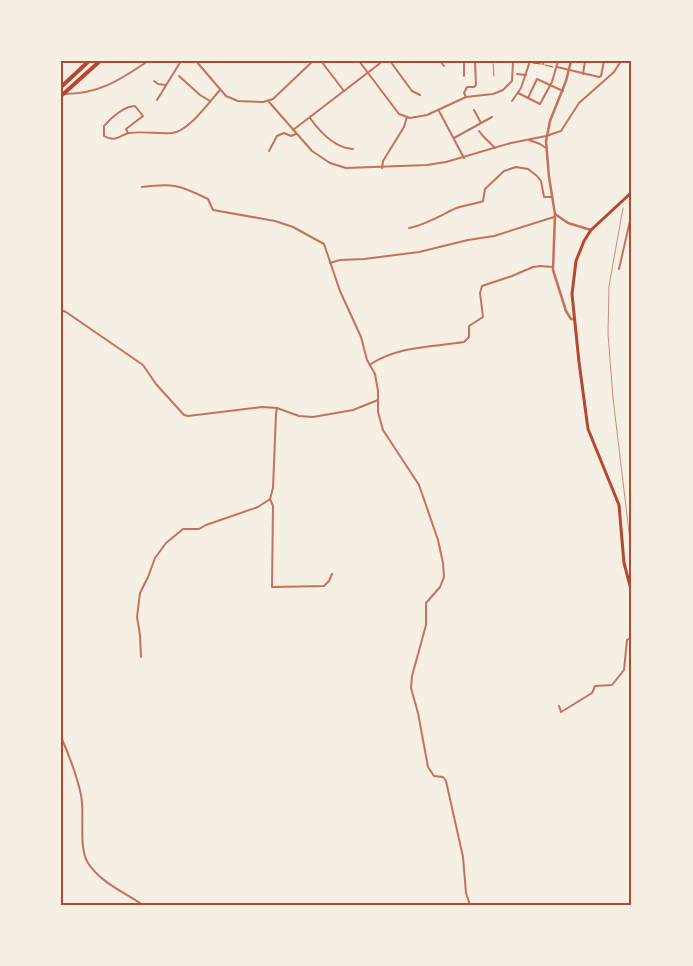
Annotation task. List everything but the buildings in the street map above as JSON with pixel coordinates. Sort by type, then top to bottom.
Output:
[{"type":"highway","points":[[61,95],[100,61]]},
{"type":"highway","points":[[61,87],[88,63]]},
{"type":"main road","points":[[632,192],[591,230],[579,250],[572,285],[583,397],[590,438],[620,505],[624,563],[632,593]]},
{"type":"street","points":[[61,95],[97,90],[110,85],[148,61]]},
{"type":"street","points":[[157,100],[181,61]]},
{"type":"street","points":[[196,61],[226,96],[238,101],[269,102],[313,61]]},
{"type":"street","points":[[321,61],[344,92]]},
{"type":"street","points":[[359,61],[399,114],[407,117],[423,116],[466,97],[493,94],[507,87],[512,81],[513,61]]},
{"type":"street","points":[[293,130],[383,61]]},
{"type":"street","points":[[390,61],[412,90],[420,95]]},
{"type":"street","points":[[440,61],[444,66]]},
{"type":"street","points":[[464,61],[464,76]]},
{"type":"street","points":[[466,97],[464,93],[467,88],[474,88],[476,85],[476,61]]},
{"type":"street","points":[[512,101],[518,93],[530,62],[524,61]]},
{"type":"street","points":[[518,93],[540,104],[550,85],[558,61]]},
{"type":"street","points":[[571,61],[563,91],[550,121],[546,136],[546,148],[555,216],[553,267],[557,287],[566,311],[571,319],[574,319]]},
{"type":"street","points":[[583,74],[585,61]]},
{"type":"street","points":[[556,67],[583,74],[601,76],[604,61]]},
{"type":"street","points":[[269,102],[312,151],[330,163],[346,168],[427,165],[464,158],[561,131],[579,103],[614,72],[621,61]]},
{"type":"street","points":[[517,74],[526,75]]},
{"type":"street","points":[[179,76],[200,95],[210,101]]},
{"type":"street","points":[[528,98],[537,79],[563,91]]},
{"type":"street","points":[[154,81],[158,84],[166,85]]},
{"type":"street","points":[[128,133],[126,129],[143,116],[135,106],[129,106],[108,120],[104,126],[104,136],[118,139],[128,133],[177,132],[188,125],[220,90]]},
{"type":"street","points":[[439,110],[464,158]]},
{"type":"street","points":[[474,110],[482,123]]},
{"type":"street","points":[[382,168],[383,161],[404,127],[407,117]]},
{"type":"street","points":[[454,138],[492,117]]},
{"type":"street","points":[[310,118],[329,140],[344,148],[353,149]]},
{"type":"street","points":[[480,131],[495,148]]},
{"type":"street","points":[[269,151],[277,136],[284,133],[291,136],[296,134]]},
{"type":"street","points":[[527,140],[546,148]]},
{"type":"street","points":[[409,228],[424,224],[428,220],[447,214],[453,209],[483,201],[485,190],[504,171],[516,167],[524,168],[534,173],[541,181],[544,197],[552,196]]},
{"type":"street","points":[[142,187],[169,184],[180,187],[208,199],[213,210],[260,218],[293,227],[321,241],[326,248],[330,263],[375,374],[379,417],[383,430],[425,498],[444,563],[444,577],[440,587],[426,603],[426,624],[412,676],[411,688],[417,708],[428,767],[434,776],[443,777],[446,781],[463,857],[466,893],[470,905]]},
{"type":"street","points":[[619,269],[632,212]]},
{"type":"street","points":[[330,263],[340,260],[428,250],[494,236],[555,216],[568,223],[591,230]]},
{"type":"street","points":[[370,364],[393,353],[413,348],[464,342],[469,337],[469,326],[483,317],[480,293],[482,286],[533,267],[553,267]]},
{"type":"street","points":[[61,310],[142,365],[156,384],[184,415],[262,407],[277,408],[299,416],[313,417],[353,410],[378,400]]},
{"type":"street","points":[[141,656],[137,616],[140,593],[155,558],[166,543],[183,529],[200,529],[206,525],[258,507],[270,499],[273,488],[277,408]]},
{"type":"street","points":[[270,499],[274,506],[272,587],[324,586],[332,574]]},
{"type":"street","points":[[559,706],[561,712],[592,693],[595,686],[612,685],[624,670],[627,640],[632,637]]},
{"type":"street","points":[[61,737],[81,796],[86,858],[93,869],[117,890],[143,905]]},
{"type":"lane","points":[[493,61],[494,76]]},
{"type":"railway","points":[[623,208],[609,286],[608,334],[613,398],[632,557]]}]
